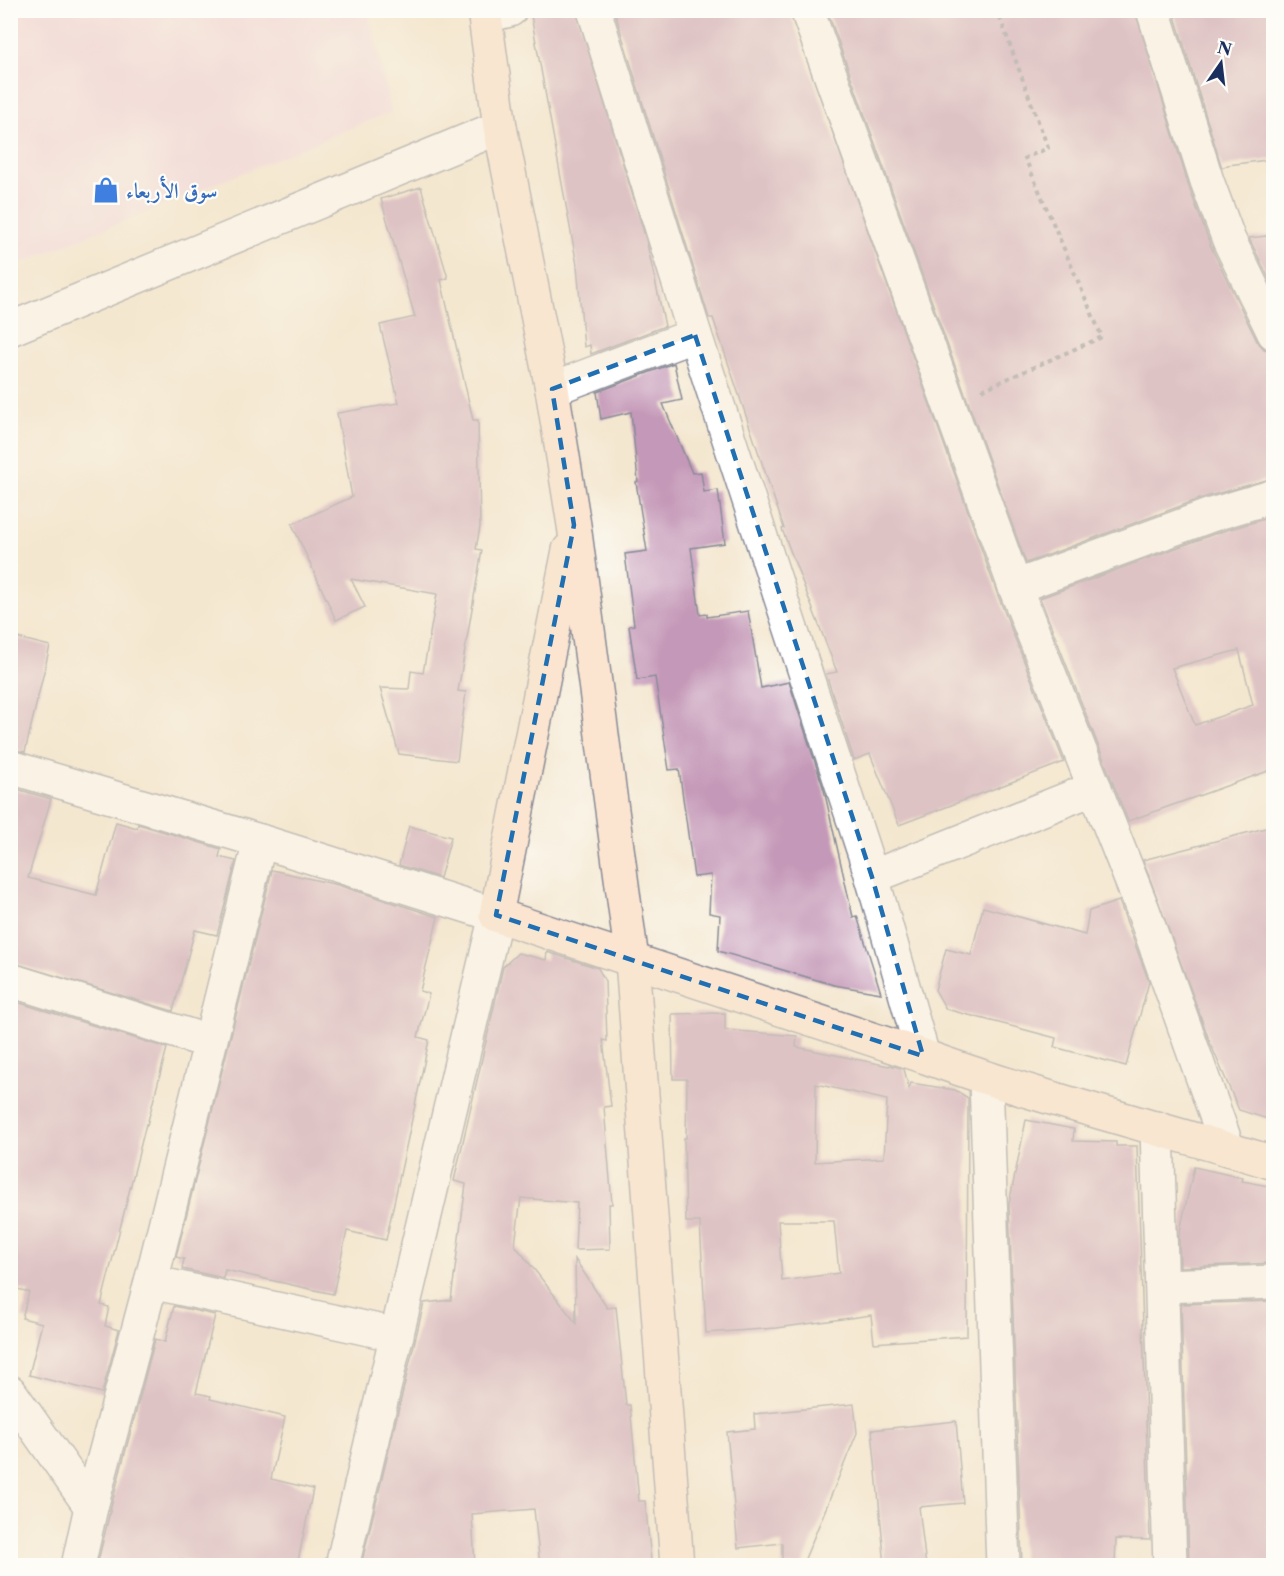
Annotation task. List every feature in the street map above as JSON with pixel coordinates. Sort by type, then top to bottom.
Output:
[{"type":"street","points":[[594,10],[695,335],[872,877],[923,1056]]},
{"type":"street","points":[[807,10],[1015,587],[1143,910],[1228,1149]]},
{"type":"street","points":[[1153,10],[1207,181],[1229,240],[1274,333]]},
{"type":"street","points":[[493,12],[500,127],[552,389],[574,525],[632,960],[676,1566]]},
{"type":"street","points":[[10,329],[500,127]]},
{"type":"street","points":[[552,389],[695,335]]},
{"type":"street","points":[[1015,587],[1211,514],[1274,496]]},
{"type":"street","points":[[342,1566],[496,915],[574,525]]},
{"type":"street","points":[[10,767],[260,841],[496,915],[923,1056],[987,1080],[1274,1163]]},
{"type":"street","points":[[872,877],[1095,788]]},
{"type":"street","points":[[78,1566],[260,841]]},
{"type":"street","points":[[11,982],[210,1042]]},
{"type":"street","points":[[987,1080],[1003,1566]]},
{"type":"street","points":[[1158,1128],[1170,1566]]},
{"type":"street","points":[[151,1282],[397,1335]]},
{"type":"street","points":[[1162,1287],[1274,1282]]},
{"type":"street","points":[[10,1392],[91,1508]]},
{"type":"path","points":[[948,404],[1102,337],[1024,158],[1047,148],[997,10]]},
{"type":"highlighted area","points":[[695,335],[872,877],[923,1056],[496,915],[574,525],[552,389]]},
{"type":"shaded area","name":"سوق الأربعاء","points":[[11,10],[368,11],[391,112],[11,267]]},
{"type":"building","points":[[530,10],[576,10],[646,239],[665,326],[591,354],[590,345],[584,347],[577,265]]},
{"type":"building","points":[[614,10],[789,10],[997,593],[1064,762],[899,825],[870,754],[854,760],[826,674],[837,672],[782,529],[784,528],[713,318],[709,318]]},
{"type":"building","points":[[827,10],[1135,10],[1189,187],[1211,247],[1257,341],[1264,349],[1274,352],[1274,478],[1205,497],[1026,563]]},
{"type":"building","points":[[1173,10],[1274,10],[1274,159],[1228,165],[1222,168]]},
{"type":"building","points":[[421,187],[448,278],[441,280],[473,420],[478,420],[480,527],[476,549],[482,550],[458,691],[466,692],[457,761],[399,754],[380,688],[409,689],[411,671],[423,673],[437,594],[351,579],[365,607],[336,620],[292,524],[352,497],[337,413],[399,403],[380,325],[415,317],[381,199]]},
{"type":"building","points":[[1274,235],[1274,289],[1249,238]]},
{"type":"building","points":[[674,363],[682,400],[663,404],[692,473],[701,472],[704,492],[718,490],[725,543],[691,548],[700,615],[707,614],[707,617],[748,611],[761,688],[789,682],[824,790],[853,917],[857,916],[881,993],[834,985],[718,951],[720,915],[709,913],[711,875],[694,877],[679,769],[669,770],[655,677],[637,680],[629,626],[634,625],[625,554],[647,551],[636,482],[638,481],[631,412],[601,419],[597,392]]},
{"type":"building","points":[[1274,516],[1274,769],[1128,821],[1040,598],[1217,533]],"holes":[[[1239,650],[1253,705],[1195,725],[1172,668]]]},
{"type":"building","points":[[10,636],[50,646],[25,752],[10,749]]},
{"type":"building","points":[[10,787],[51,799],[28,878],[96,895],[116,822],[137,828],[138,824],[221,849],[219,857],[236,861],[217,935],[195,930],[173,1011],[10,962]]},
{"type":"building","points":[[409,826],[451,837],[440,878],[399,865]]},
{"type":"building","points":[[1273,826],[1274,1121],[1239,1110],[1211,1045],[1143,860]]},
{"type":"building","points":[[272,870],[338,885],[438,917],[420,991],[429,994],[418,1037],[429,1040],[386,1240],[347,1231],[333,1294],[225,1270],[223,1278],[182,1269],[184,1259],[176,1257]]},
{"type":"building","points":[[1119,901],[1149,982],[1126,1066],[1054,1047],[1056,1038],[946,1009],[935,990],[946,949],[971,955],[983,907],[1085,935],[1089,911]]},
{"type":"building","points":[[547,952],[598,968],[605,981],[607,1041],[603,1040],[611,1106],[604,1107],[612,1204],[609,1204],[610,1249],[575,1250],[577,1203],[521,1198],[515,1245],[576,1323],[575,1259],[607,1308],[616,1307],[626,1405],[630,1405],[639,1501],[645,1501],[651,1560],[646,1561],[647,1566],[540,1566],[534,1509],[472,1514],[475,1566],[361,1566],[424,1303],[451,1300],[466,1184],[454,1181],[503,967],[518,953],[546,960]]},
{"type":"building","points":[[10,1000],[167,1048],[101,1305],[109,1307],[105,1326],[119,1330],[102,1393],[29,1375],[42,1323],[22,1318],[29,1292],[10,1287]]},
{"type":"building","points":[[725,1013],[725,1030],[797,1036],[796,1047],[904,1069],[909,1088],[911,1083],[955,1090],[968,1098],[967,1336],[874,1343],[871,1315],[777,1328],[706,1333],[700,1222],[686,1222],[684,1138],[686,1138],[687,1079],[673,1079],[672,1014]],"holes":[[[816,1084],[887,1100],[884,1158],[815,1162]],[[778,1221],[834,1221],[839,1273],[782,1281]]]},
{"type":"building","points":[[1026,1120],[1074,1129],[1073,1141],[1116,1142],[1116,1146],[1137,1146],[1150,1540],[1116,1539],[1115,1566],[1022,1564],[1009,1204]]},
{"type":"building","points":[[1194,1167],[1243,1178],[1242,1181],[1274,1187],[1274,1263],[1180,1267],[1179,1236]]},
{"type":"building","points":[[1274,1301],[1274,1566],[1189,1566],[1181,1304]]},
{"type":"building","points":[[174,1306],[215,1315],[196,1393],[211,1396],[210,1399],[285,1417],[271,1479],[313,1489],[297,1566],[208,1566],[180,1559],[178,1566],[97,1566],[155,1339],[165,1342]]},
{"type":"building","points":[[854,1404],[857,1433],[802,1566],[782,1566],[782,1543],[738,1548],[727,1432],[755,1429],[754,1414]]},
{"type":"building","points":[[956,1421],[963,1503],[919,1507],[926,1566],[885,1566],[872,1430]]},
{"type":"place","name":"سوق الأربعاء","points":[[106,190]]}]
